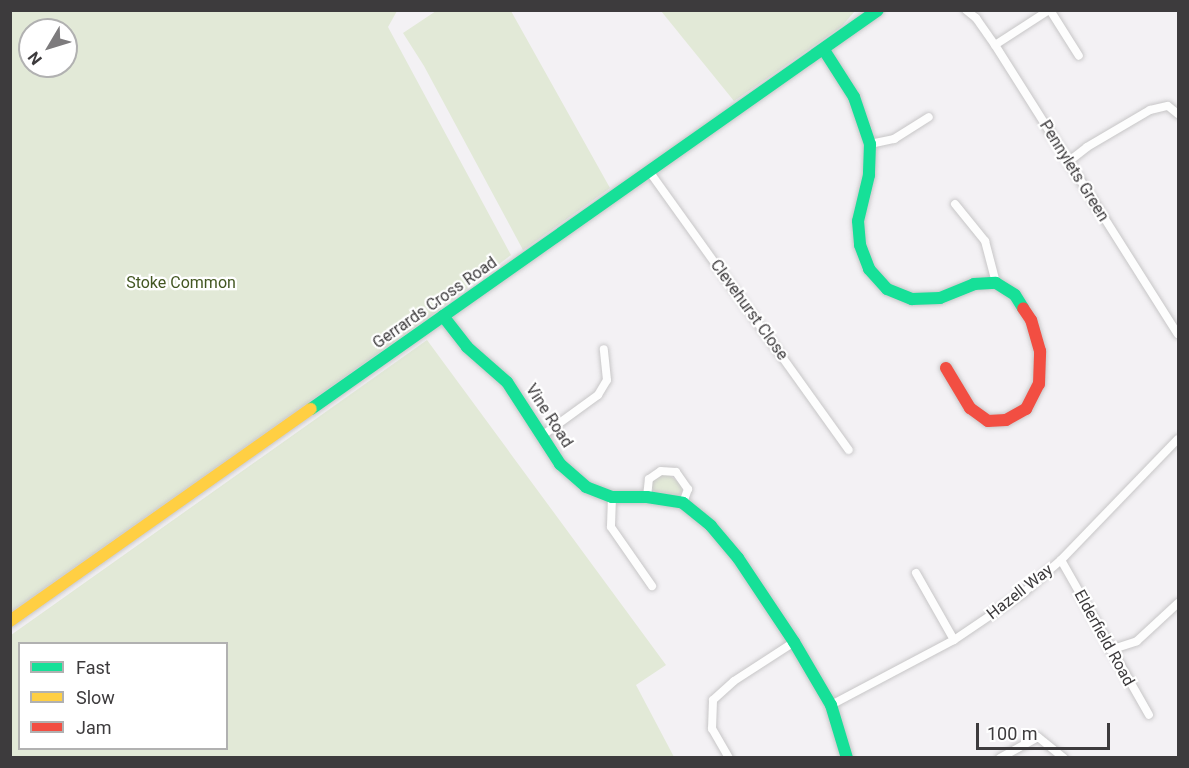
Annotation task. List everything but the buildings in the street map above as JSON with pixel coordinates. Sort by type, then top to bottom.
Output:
[{"type":"street","name":"Gerrards Cross Road","points":[[10,621],[878,10]]},
{"type":"street","name":"Pennylets Green","points":[[966,10],[976,18],[995,45],[1179,334]]},
{"type":"street","points":[[995,45],[1050,10],[1079,56]]},
{"type":"street","points":[[824,50],[854,97],[870,144],[869,175],[858,221],[860,245],[869,269],[887,289],[912,299],[940,298],[974,285],[996,283],[1015,295],[1031,320],[1040,351],[1039,384],[1026,409],[1006,420],[988,421],[970,408],[946,369]]},
{"type":"street","points":[[1068,162],[1087,147],[1150,110],[1168,106],[1179,114]]},
{"type":"street","points":[[870,144],[894,139],[929,117]]},
{"type":"street","name":"Clevehurst Close","points":[[649,171],[849,450]]},
{"type":"street","points":[[955,204],[985,241],[996,283]]},
{"type":"street","name":"Vine Road","points":[[444,316],[467,347],[507,382],[560,464],[586,487],[612,497],[647,497],[683,503],[711,526],[738,558],[794,642],[831,705],[847,758]]},
{"type":"street","points":[[543,435],[598,395],[607,380],[604,348]]},
{"type":"street","name":"Hazell Way","points":[[831,705],[954,640],[1022,594],[1061,560],[1179,439]]},
{"type":"street","points":[[647,497],[649,480],[661,471],[676,472],[688,489],[683,503]]},
{"type":"street","points":[[612,497],[611,527],[652,586]]},
{"type":"street","name":"Elderfield Road","points":[[1061,560],[1110,650],[1149,715]]},
{"type":"street","points":[[916,573],[954,640]]},
{"type":"street","points":[[1110,650],[1137,641],[1179,603]]},
{"type":"street","points":[[729,758],[712,729],[713,700],[734,681],[794,642]]},
{"type":"street","points":[[1000,758],[1038,736],[1064,758]]},
{"type":"green space","name":"Stoke Common","points":[[11,10],[397,11],[388,27],[511,255],[427,319],[11,612]]},
{"type":"green space","points":[[436,11],[511,11],[610,188],[523,250],[424,66],[403,33]]},
{"type":"green space","points":[[661,11],[855,11],[841,27],[734,101]]},
{"type":"green space","points":[[427,340],[666,665],[636,685],[674,757],[11,757],[11,635]]},
{"type":"green space","points":[[661,475],[669,475],[681,484],[682,492],[676,498],[656,494],[652,488],[652,481]]},
{"type":"traffic: fast","points":[[311,409],[878,10]]},
{"type":"traffic: fast","points":[[824,50],[854,97],[870,144],[869,175],[858,221],[860,245],[869,269],[887,289],[912,299],[940,298],[974,284],[996,283],[1015,295],[1023,308]]},
{"type":"traffic: fast","points":[[443,316],[467,347],[507,382],[560,464],[586,487],[612,497],[647,497],[683,503],[711,526],[738,558],[794,642],[831,705],[847,758]]},
{"type":"traffic: slow","points":[[10,621],[311,409]]},
{"type":"traffic: jam","points":[[946,368],[970,408],[988,421],[1006,420],[1026,409],[1039,384],[1040,351],[1031,320],[1023,308]]}]
